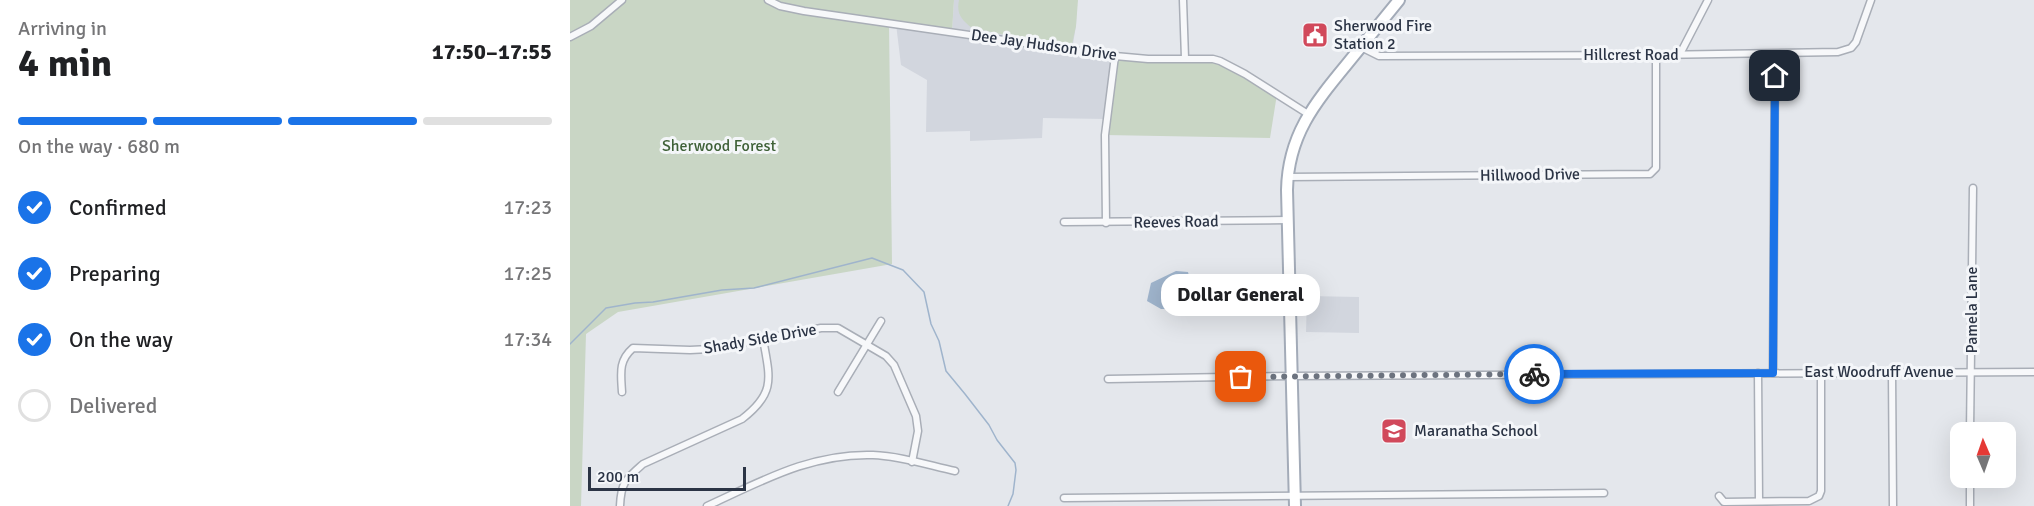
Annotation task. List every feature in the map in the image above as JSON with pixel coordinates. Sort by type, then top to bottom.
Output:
[{"type":"main road","points":[[1295,500],[1288,177],[1296,140],[1308,114],[1400,0]]},
{"type":"street","points":[[570,37],[591,26],[622,0]]},
{"type":"street","name":"Dee Jay Hudson Drive","points":[[768,0],[780,6],[804,11],[1114,56],[1148,59],[1213,59],[1227,64],[1308,114]]},
{"type":"street","points":[[1182,0],[1185,58]]},
{"type":"street","points":[[1680,54],[1707,0]]},
{"type":"street","name":"Hillcrest Road","points":[[1361,47],[1379,56],[1838,52],[1851,48],[1858,38],[1871,0]]},
{"type":"street","points":[[1773,373],[1775,54]]},
{"type":"street","name":"Hillwood Drive","points":[[1288,177],[1650,174],[1656,168],[1656,55]]},
{"type":"street","points":[[1106,223],[1105,135],[1114,56]]},
{"type":"street","name":"Pamela Lane","points":[[1970,422],[1973,188]]},
{"type":"street","name":"Reeves Road","points":[[1064,222],[1288,220]]},
{"type":"street","points":[[1211,294],[1290,292]]},
{"type":"street","points":[[838,392],[881,321]]},
{"type":"street","name":"Shady Side Drive","points":[[622,392],[621,361],[633,348],[690,350],[821,328],[838,328],[886,356],[894,365],[916,416],[918,431],[912,462]]},
{"type":"street","points":[[620,506],[621,488],[630,475],[643,464],[742,419],[755,408],[766,394],[769,380],[763,339]]},
{"type":"street","points":[[1892,372],[1893,506]]},
{"type":"street","name":"East Woodruff Avenue","points":[[1108,379],[2034,372]]},
{"type":"street","points":[[1758,373],[1759,501]]},
{"type":"street","points":[[1719,496],[1724,502],[1809,501],[1819,496],[1821,490],[1821,373]]},
{"type":"street","points":[[707,506],[792,468],[823,459],[875,455],[955,471]]},
{"type":"street","points":[[1970,488],[1970,506]]},
{"type":"street","points":[[1064,498],[1295,500],[1604,493]]},
{"type":"shaded area","points":[[954,0],[1077,0],[1072,50],[1115,56],[1106,119],[1043,118],[1042,138],[970,141],[970,131],[926,132],[927,80],[901,65],[896,24],[952,32]]},
{"type":"shaded area","points":[[1307,296],[1359,297],[1359,333],[1306,332]]},
{"type":"green space","name":"Sherwood Forest","points":[[570,0],[954,0],[952,32],[889,24],[892,264],[618,312],[586,334],[581,506],[570,506]]},
{"type":"green space","points":[[959,0],[1078,0],[1071,49],[972,28],[961,16],[958,9]]},
{"type":"green space","points":[[1115,56],[1213,59],[1277,94],[1270,138],[1105,135]]},
{"type":"water","points":[[1176,271],[1188,272],[1193,291],[1183,309],[1161,309],[1147,301],[1151,283]]},
{"type":"waterway","points":[[570,344],[606,308],[722,290],[754,288],[872,258],[903,270],[924,292],[931,324],[939,341],[946,371],[989,425],[997,440],[1015,463],[1013,494],[1008,506]]},
{"type":"way so far","points":[[1241,377],[1534,374]]},
{"type":"place","name":"Sherwood Fire Station 2","points":[[1315,35]]},
{"type":"place","name":"Dollar General","points":[[1241,377]]},
{"type":"place","name":"Maranatha School","points":[[1394,431]]},
{"type":"route","points":[[1534,374],[1773,373],[1775,76]]}]
